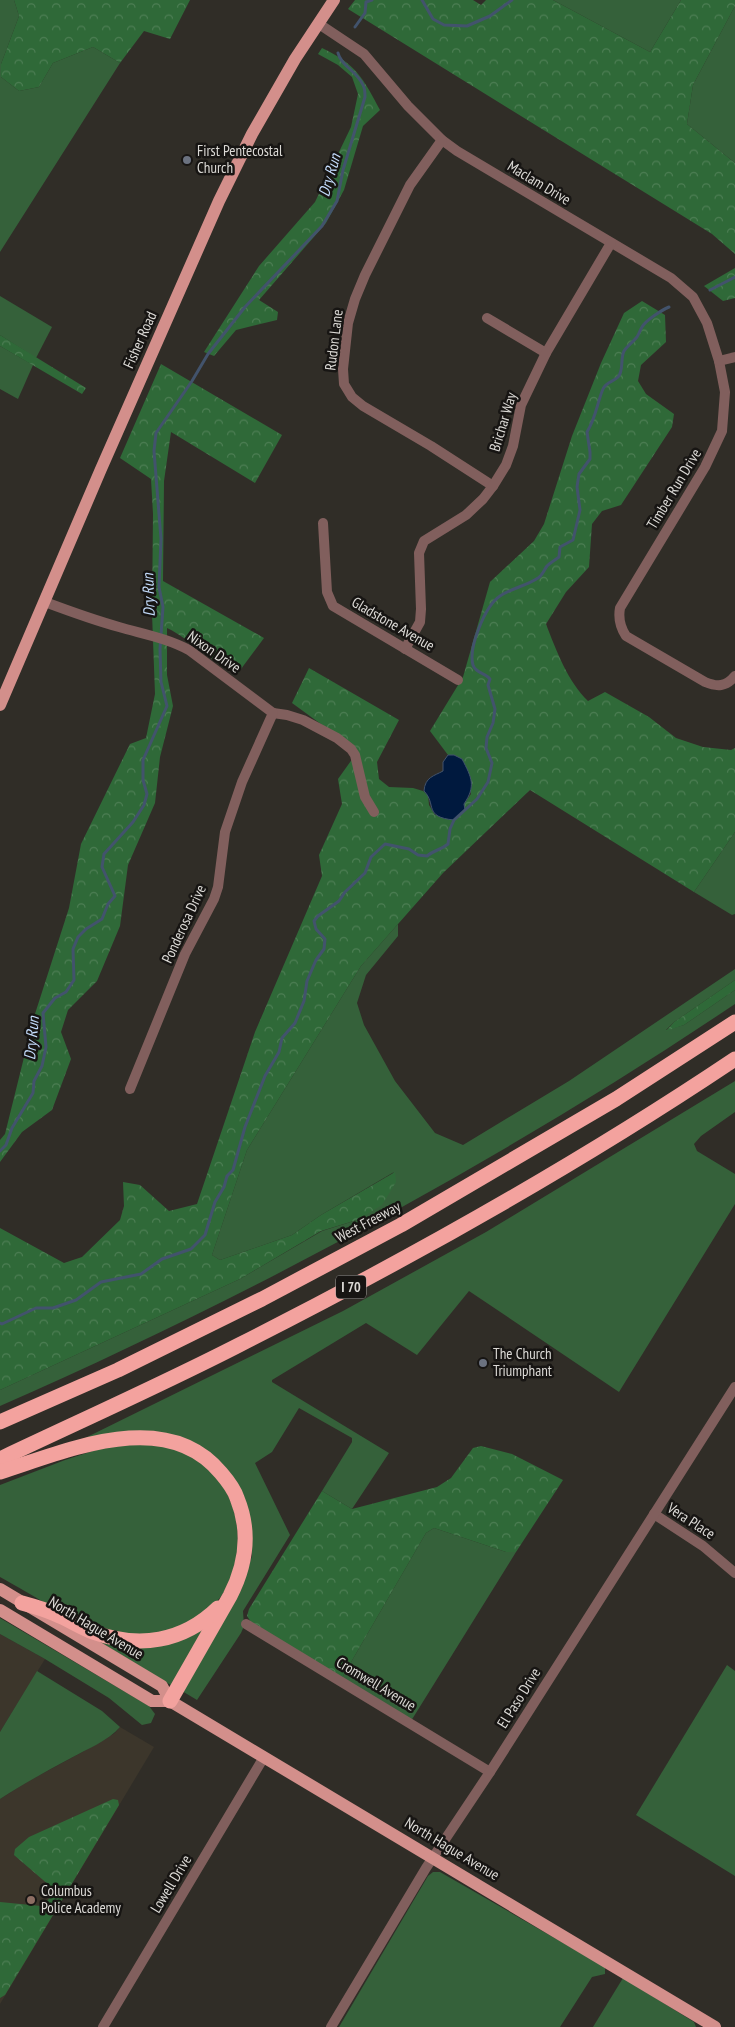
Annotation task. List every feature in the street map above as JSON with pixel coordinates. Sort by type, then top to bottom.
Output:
[{"type":"highway","name":"West Freeway","points":[[0,1422],[118,1370],[262,1299],[401,1225],[616,1099],[735,1022]]},
{"type":"highway","name":"I 70","points":[[0,1459],[239,1345],[388,1268],[617,1135],[735,1059]]},
{"type":"highway","points":[[0,1472],[103,1441],[130,1438],[175,1441],[202,1454],[225,1478],[236,1495],[243,1513],[246,1550],[238,1582],[170,1701]]},
{"type":"highway","points":[[22,1603],[52,1612],[94,1632],[129,1641],[147,1641],[164,1639],[184,1633],[217,1610],[230,1596]]},
{"type":"main road","name":"Fisher Road","points":[[0,705],[104,460],[219,201],[252,134],[334,0]]},
{"type":"main road","name":"North Hague Avenue","points":[[0,1590],[162,1686],[170,1701]]},
{"type":"main road","name":"North Hague Avenue","points":[[0,1610],[152,1701],[170,1701],[711,2026]]},
{"type":"street","name":"Maclam Drive","points":[[318,24],[364,54],[408,106],[442,140],[513,185],[670,278],[693,297],[707,323],[719,361]]},
{"type":"street","name":"Rudon Lane","points":[[442,140],[410,185],[365,274],[348,323],[343,369],[344,384],[352,397],[363,406],[431,446],[493,486]]},
{"type":"street","name":"Brichar Way","points":[[405,649],[420,622],[422,610],[419,554],[424,541],[466,515],[484,499],[493,486],[506,464],[513,446],[521,405],[546,353],[611,243]]},
{"type":"street","points":[[487,318],[546,353]]},
{"type":"street","points":[[719,361],[735,357]]},
{"type":"street","name":"Timber Run Drive","points":[[719,361],[725,392],[722,431],[705,467],[620,608],[620,622],[626,636],[705,682],[719,686],[728,683],[735,676]]},
{"type":"street","name":"Gladstone Avenue","points":[[323,523],[327,592],[333,606],[458,680]]},
{"type":"street","name":"Nixon Drive","points":[[45,602],[102,622],[161,638],[189,650],[273,713]]},
{"type":"street","points":[[273,713],[303,720],[336,738],[351,749],[355,755],[365,797],[374,812]]},
{"type":"street","name":"Ponderosa Drive","points":[[130,1089],[185,954],[214,899],[218,887],[225,832],[242,782],[273,713]]},
{"type":"street","name":"El Paso Drive","points":[[331,2027],[426,1868],[490,1772],[735,1387]]},
{"type":"street","name":"Vera Place","points":[[654,1514],[708,1550],[735,1573]]},
{"type":"street","name":"Cromwell Avenue","points":[[246,1624],[490,1772]]},
{"type":"street","name":"Lowell Drive","points":[[103,2027],[264,1756]]},
{"type":"shaded area","points":[[0,1634],[45,1659],[0,1732]]},
{"type":"shaded area","name":"Columbus Police Academy","points":[[120,1727],[154,1747],[0,2004],[0,1799],[97,1744],[115,1733]]},
{"type":"green space","points":[[0,0],[14,0],[19,16],[1,64],[1,77],[19,91],[39,87],[53,63],[93,47],[120,63],[0,252]]},
{"type":"green space","points":[[14,0],[190,0],[170,39],[144,31],[120,63],[93,47],[53,63],[39,87],[19,91],[1,77],[1,64],[19,16]]},
{"type":"green space","points":[[355,0],[473,0],[481,5],[486,0],[553,0],[650,52],[681,0],[735,0],[735,6],[693,85],[687,124],[735,163],[735,254],[712,234],[348,9]]},
{"type":"green space","points":[[553,0],[681,0],[650,52]]},
{"type":"green space","points":[[735,6],[735,163],[687,124],[693,85]]},
{"type":"green space","points":[[322,48],[351,66],[369,89],[380,110],[363,126],[344,190],[326,223],[259,300],[278,312],[277,320],[236,330],[214,356],[204,352],[259,266],[315,202],[351,127],[358,94],[352,77],[338,65],[318,54]]},
{"type":"green space","points":[[735,268],[735,298],[723,301],[704,286]]},
{"type":"green space","points":[[0,296],[52,327],[36,358],[0,335]]},
{"type":"green space","points":[[642,301],[665,315],[666,342],[641,365],[638,381],[646,394],[674,414],[672,427],[621,505],[602,511],[592,524],[589,567],[566,592],[546,624],[558,655],[574,685],[588,701],[605,692],[649,717],[676,738],[703,747],[731,750],[735,748],[735,832],[694,892],[530,790],[443,873],[361,966],[247,1150],[212,1255],[220,1260],[292,1235],[321,1215],[395,1172],[396,1182],[382,1205],[357,1220],[321,1231],[240,1279],[0,1390],[0,1228],[64,1263],[82,1257],[120,1220],[124,1206],[123,1182],[140,1185],[169,1211],[197,1204],[255,1032],[322,876],[319,855],[342,804],[338,779],[358,751],[292,703],[309,668],[399,720],[377,762],[379,779],[389,787],[413,788],[423,791],[428,795],[429,805],[435,815],[464,804],[471,794],[462,759],[454,755],[448,755],[430,731],[463,677],[490,582],[534,541],[544,524],[572,436],[601,363],[624,313]]},
{"type":"green space","points":[[0,335],[86,388],[82,394],[0,346]]},
{"type":"green space","points":[[0,346],[33,365],[18,399],[0,389]]},
{"type":"green space","points":[[161,364],[282,435],[255,483],[171,432],[164,481],[163,581],[264,638],[238,673],[228,669],[167,628],[167,675],[173,706],[160,757],[155,803],[128,865],[120,926],[97,981],[68,1010],[61,1032],[71,1059],[52,1110],[22,1132],[0,1162],[0,1140],[5,1134],[34,1017],[69,908],[81,844],[130,744],[146,738],[155,694],[151,479],[120,458]]},
{"type":"green space","points":[[735,832],[735,914],[732,915],[694,892]]},
{"type":"green space","points":[[398,924],[398,936],[366,975],[357,1003],[364,1025],[395,1081],[435,1133],[463,1145],[569,1081],[735,969],[735,980],[674,1022],[666,1030],[684,1025],[735,990],[735,1004],[559,1116],[468,1170],[376,1221],[190,1318],[0,1406],[0,1390],[240,1279],[322,1231],[357,1220],[394,1172],[321,1215],[292,1235],[220,1260],[212,1255],[247,1150],[361,966]]},
{"type":"green space","points":[[735,980],[735,990],[684,1025],[666,1031],[674,1022]]},
{"type":"green space","points":[[735,1081],[735,1112],[701,1136],[694,1144],[697,1151],[735,1174],[735,1204],[619,1392],[469,1291],[417,1355],[366,1323],[272,1380],[272,1382],[389,1453],[352,1509],[322,1491],[352,1442],[352,1438],[299,1408],[272,1452],[255,1463],[290,1535],[243,1611],[244,1626],[241,1633],[197,1700],[182,1691],[183,1686],[241,1590],[252,1556],[251,1525],[193,1444],[83,1439],[343,1311],[486,1232]]},
{"type":"green space","points":[[139,1444],[165,1446],[180,1450],[199,1461],[214,1475],[226,1491],[234,1510],[237,1550],[233,1570],[225,1590],[212,1607],[182,1627],[171,1631],[150,1636],[126,1635],[84,1623],[0,1577],[0,1485],[105,1447]]},
{"type":"green space","points":[[481,1446],[512,1454],[563,1480],[516,1552],[506,1552],[434,1528],[426,1533],[343,1676],[340,1677],[251,1622],[247,1616],[249,1609],[322,1491],[352,1509],[437,1487],[451,1478],[473,1448]]},
{"type":"green space","points":[[434,1528],[506,1552],[516,1552],[411,1721],[340,1677],[343,1676],[426,1533]]},
{"type":"green space","points":[[0,1618],[149,1706],[155,1714],[151,1723],[142,1725],[109,1698],[0,1634]]},
{"type":"green space","points":[[203,1629],[174,1687],[100,1642],[191,1636]]},
{"type":"green space","points":[[727,1665],[735,1671],[735,1876],[636,1815]]},
{"type":"green space","points":[[37,1671],[102,1711],[120,1727],[103,1741],[0,1799],[0,1732]]},
{"type":"green space","points":[[113,1799],[118,1800],[119,1805],[5,1995],[0,1998],[0,1902],[41,1906],[51,1897],[50,1886],[14,1855],[15,1849],[29,1837]]},
{"type":"green space","points":[[433,1872],[440,1872],[605,1967],[605,1974],[592,1977],[560,2027],[339,2027],[428,1876]]},
{"type":"green space","points":[[623,1978],[694,2022],[696,2027],[593,2027]]},
{"type":"water","points":[[448,755],[454,755],[462,759],[471,782],[470,792],[464,804],[465,810],[454,820],[438,816],[434,813],[428,796],[424,791],[428,780],[443,771],[443,762]]},
{"type":"waterway","name":"Dry Run","points":[[355,27],[365,13],[366,2],[372,0]]},
{"type":"waterway","name":"Dry Run","points":[[422,0],[433,19],[444,25],[467,26],[490,16],[512,0]]},
{"type":"waterway","name":"Dry Run","points":[[0,1151],[6,1145],[12,1128],[33,1093],[34,1081],[42,1066],[46,1047],[43,1013],[55,998],[66,992],[74,980],[73,949],[78,937],[86,929],[102,919],[108,904],[115,896],[102,867],[104,854],[133,822],[144,805],[147,794],[143,780],[143,760],[167,706],[161,682],[160,649],[163,607],[159,587],[161,539],[154,451],[156,433],[208,354],[245,307],[322,226],[337,201],[343,170],[365,97],[364,88],[360,80],[342,62],[338,53]]},
{"type":"waterway","points":[[710,290],[735,277]]},
{"type":"waterway","points":[[0,1323],[2,1324],[36,1308],[53,1308],[76,1300],[101,1282],[141,1274],[162,1259],[191,1249],[205,1235],[215,1202],[224,1187],[227,1176],[233,1170],[245,1127],[265,1076],[279,1052],[282,1038],[295,1023],[304,1001],[307,981],[316,960],[324,949],[325,939],[316,929],[314,921],[339,901],[345,892],[365,873],[371,857],[385,844],[409,849],[418,855],[427,856],[443,848],[448,844],[450,829],[454,820],[477,799],[488,782],[492,763],[486,748],[487,737],[493,723],[495,709],[488,685],[490,679],[476,670],[473,665],[472,658],[475,638],[494,601],[505,593],[539,577],[547,566],[559,557],[560,547],[573,540],[580,510],[577,487],[579,474],[590,459],[587,432],[603,389],[620,374],[624,351],[637,337],[644,324],[669,307]]},
{"type":"place","name":"First Pentecostal Church","points":[[187,160]]},
{"type":"place","name":"The Church Triumphant","points":[[483,1363]]},
{"type":"place","name":"Columbus Police Academy","points":[[31,1900]]}]
